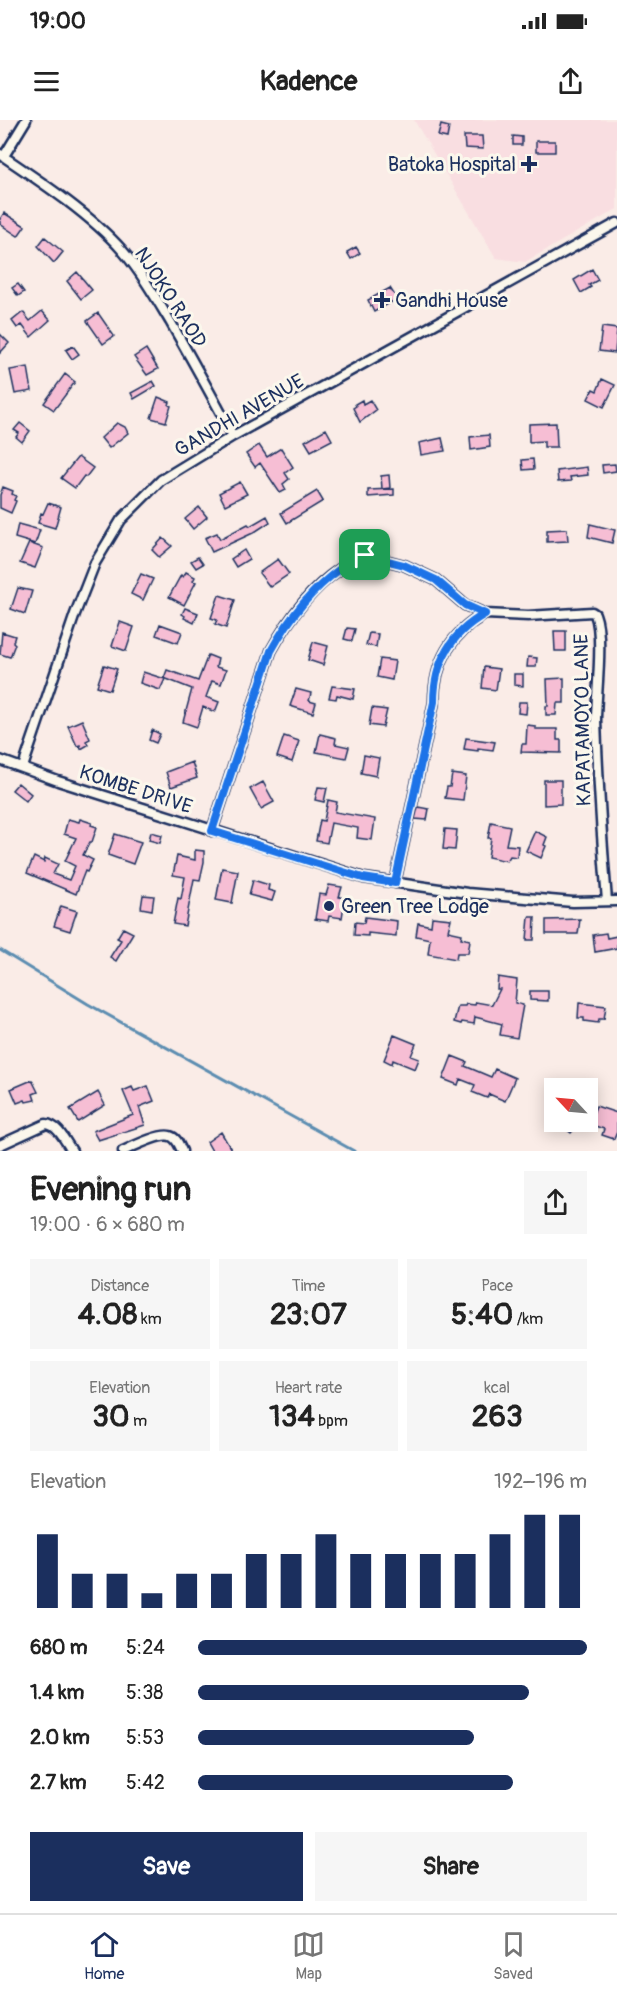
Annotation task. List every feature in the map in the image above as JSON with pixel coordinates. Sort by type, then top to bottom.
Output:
[{"type":"street","points":[[2,155],[26,120]]},
{"type":"street","name":"NJOKO RAOD","points":[[2,155],[92,220],[122,250],[145,280],[163,310],[232,436]]},
{"type":"street","name":"GANDHI AVENUE","points":[[23,768],[85,586],[95,563],[121,520],[161,480],[232,436],[617,223]]},
{"type":"street","points":[[212,831],[271,651],[296,612],[340,568],[365,555],[404,565],[436,580],[465,605],[485,614],[455,636],[445,652],[435,678],[434,702],[395,883]]},
{"type":"street","name":"KAPATAMOYO LANE","points":[[485,614],[528,616],[592,612],[597,617],[599,643],[596,720],[601,833],[607,901]]},
{"type":"street","name":"KOMBE DRIVE","points":[[0,760],[212,831],[363,878],[467,893],[573,902],[617,901]]},
{"type":"street","points":[[0,1145],[46,1124],[56,1129],[72,1151]]},
{"type":"street","points":[[123,1151],[163,1136],[170,1136],[176,1140],[182,1151]]},
{"type":"shaded area","name":"Batoka Hospital","points":[[414,120],[617,120],[617,209],[525,262],[496,258]]},
{"type":"building","points":[[441,125],[449,127],[447,138],[438,136]]},
{"type":"building","points":[[464,136],[482,136],[483,149],[465,148]]},
{"type":"building","points":[[513,136],[522,137],[522,145],[513,145]]},
{"type":"building","points":[[536,141],[555,141],[555,152],[536,152]]},
{"type":"building","points":[[4,213],[25,226],[18,236],[0,224]]},
{"type":"building","points":[[45,237],[63,252],[54,263],[38,246]]},
{"type":"building","points":[[356,247],[360,253],[351,259],[347,252]]},
{"type":"building","points":[[592,269],[598,280],[581,293],[574,280]]},
{"type":"building","points":[[77,272],[92,290],[81,299],[67,281]]},
{"type":"building","points":[[18,284],[24,292],[18,296],[12,288]]},
{"type":"building","name":"Gandhi House","points":[[390,288],[397,299],[374,312],[368,300]]},
{"type":"building","points":[[42,311],[50,320],[31,337],[22,325],[17,328],[12,321],[23,312],[30,321]]},
{"type":"building","points":[[98,313],[114,336],[103,344],[87,321]]},
{"type":"building","points":[[602,327],[617,329],[615,353],[599,351]]},
{"type":"building","points":[[0,334],[9,343],[0,353]]},
{"type":"building","points":[[73,346],[79,354],[72,359],[66,350]]},
{"type":"building","points":[[146,349],[158,369],[147,375],[134,357]]},
{"type":"building","points":[[28,367],[32,391],[15,394],[10,370]]},
{"type":"building","points":[[65,374],[75,382],[54,410],[44,403]]},
{"type":"building","points":[[602,379],[615,385],[604,407],[588,399],[593,389],[597,391]]},
{"type":"building","points":[[153,381],[156,386],[134,399],[131,393]]},
{"type":"building","points":[[158,397],[170,402],[166,422],[151,418]]},
{"type":"building","points":[[362,400],[363,404],[370,400],[376,410],[360,422],[353,408]]},
{"type":"building","points":[[20,423],[30,431],[22,442],[16,437],[19,433],[14,430]]},
{"type":"building","points":[[117,423],[125,427],[128,433],[109,448],[101,438]]},
{"type":"building","points":[[556,423],[557,447],[544,447],[544,441],[529,442],[529,424]]},
{"type":"building","points":[[326,429],[332,440],[311,451],[305,441]]},
{"type":"building","points":[[489,435],[490,447],[471,450],[470,437]]},
{"type":"building","points":[[442,438],[445,451],[421,455],[419,443]]},
{"type":"building","points":[[259,445],[267,457],[281,448],[293,467],[285,473],[289,479],[283,484],[286,490],[280,493],[260,463],[255,467],[246,454]]},
{"type":"building","points":[[78,457],[93,468],[75,488],[61,478]]},
{"type":"building","points":[[533,459],[534,469],[523,470],[522,460]]},
{"type":"building","points":[[615,464],[616,471],[603,473],[602,465]]},
{"type":"building","points":[[587,467],[588,475],[570,477],[571,481],[558,482],[557,471]]},
{"type":"building","points":[[389,475],[390,488],[382,489],[381,476]]},
{"type":"building","points":[[240,482],[247,494],[225,505],[219,493]]},
{"type":"building","points":[[3,487],[13,491],[12,494],[16,496],[11,513],[0,508],[0,495]]},
{"type":"building","points":[[394,489],[394,495],[368,497],[368,490]]},
{"type":"building","points":[[317,491],[323,501],[287,523],[281,513]]},
{"type":"building","points":[[48,503],[61,507],[55,528],[38,523]]},
{"type":"building","points":[[199,507],[207,517],[193,529],[185,519]]},
{"type":"building","points":[[267,516],[270,522],[253,533],[212,552],[205,538],[217,533],[220,539]]},
{"type":"building","points":[[18,524],[40,530],[35,544],[15,538]]},
{"type":"building","points":[[590,524],[615,530],[612,543],[588,537]]},
{"type":"building","points":[[567,529],[568,541],[547,542],[547,530]]},
{"type":"building","points":[[163,538],[172,546],[159,557],[152,550]]},
{"type":"building","points":[[29,543],[43,548],[35,568],[20,563]]},
{"type":"building","points":[[244,550],[249,559],[236,567],[231,559]]},
{"type":"building","points":[[198,557],[203,564],[196,568],[191,561]]},
{"type":"building","points":[[278,559],[289,574],[270,587],[259,573]]},
{"type":"building","points":[[186,572],[195,577],[193,581],[196,582],[184,605],[169,597],[181,575],[183,577]]},
{"type":"building","points":[[141,574],[153,579],[143,600],[131,594]]},
{"type":"building","points":[[18,588],[32,591],[25,614],[11,609]]},
{"type":"building","points":[[219,595],[235,600],[226,628],[215,624],[217,620],[211,618]]},
{"type":"building","points":[[185,608],[198,613],[194,623],[184,618],[182,614]]},
{"type":"building","points":[[120,622],[134,627],[126,651],[112,646]]},
{"type":"building","points":[[160,624],[182,632],[178,643],[156,635]]},
{"type":"building","points":[[347,628],[355,629],[352,641],[344,639]]},
{"type":"building","points":[[554,631],[566,631],[566,651],[555,651]]},
{"type":"building","points":[[2,632],[15,636],[13,642],[15,644],[10,657],[0,654]]},
{"type":"building","points":[[369,633],[378,634],[376,647],[366,645]]},
{"type":"building","points":[[313,642],[328,646],[323,665],[308,660]]},
{"type":"building","points":[[208,655],[218,659],[216,667],[226,670],[221,684],[212,681],[206,697],[219,702],[215,712],[203,707],[197,727],[183,722],[192,689],[164,678],[167,670],[198,681]]},
{"type":"building","points":[[528,657],[537,658],[536,667],[527,667]]},
{"type":"building","points":[[380,659],[395,661],[392,680],[377,677]]},
{"type":"building","points":[[104,665],[117,669],[110,690],[97,686]]},
{"type":"building","points":[[484,667],[499,669],[496,690],[482,688]]},
{"type":"building","points":[[143,672],[165,679],[160,690],[140,683]]},
{"type":"building","points":[[514,674],[523,674],[523,686],[514,685]]},
{"type":"building","points":[[564,678],[564,703],[557,703],[556,715],[546,715],[547,679]]},
{"type":"building","points":[[332,686],[355,689],[353,699],[337,695],[336,699],[329,698]]},
{"type":"building","points":[[296,689],[311,693],[309,701],[316,703],[313,713],[290,706]]},
{"type":"building","points":[[519,702],[527,702],[526,714],[518,713]]},
{"type":"building","points":[[372,708],[387,710],[383,727],[369,725]]},
{"type":"building","points":[[82,720],[90,739],[86,741],[88,745],[81,749],[80,745],[77,746],[68,726]]},
{"type":"building","points":[[527,725],[535,726],[535,729],[557,729],[557,740],[561,740],[561,753],[521,752],[522,744],[526,744]]},
{"type":"building","points":[[152,730],[160,734],[156,743],[149,740]]},
{"type":"building","points":[[320,734],[336,738],[335,744],[349,747],[346,758],[316,752]]},
{"type":"building","points":[[284,736],[299,741],[292,762],[277,757]]},
{"type":"building","points":[[466,738],[495,742],[493,750],[464,749]]},
{"type":"building","points":[[364,755],[379,758],[376,776],[361,773]]},
{"type":"building","points":[[192,762],[197,778],[171,787],[166,772]]},
{"type":"building","points":[[452,774],[466,776],[463,800],[445,798]]},
{"type":"building","points":[[544,780],[561,780],[561,804],[544,805]]},
{"type":"building","points":[[263,782],[274,802],[261,809],[250,789]]},
{"type":"building","points":[[18,783],[31,794],[26,801],[12,790]]},
{"type":"building","points":[[318,787],[327,788],[324,802],[315,800]]},
{"type":"building","points":[[328,800],[337,802],[335,812],[375,819],[372,840],[357,838],[358,828],[331,823],[327,843],[316,841],[320,820],[324,821]]},
{"type":"building","points":[[418,807],[429,809],[427,820],[415,819]]},
{"type":"building","points":[[68,819],[79,822],[80,819],[97,827],[92,842],[83,855],[93,860],[87,872],[85,871],[76,894],[27,873],[34,857],[44,862],[45,858],[58,864],[53,874],[69,880],[75,866],[65,861],[76,838],[64,834]]},
{"type":"building","points":[[491,822],[510,826],[506,845],[518,846],[517,857],[510,856],[507,861],[488,857]]},
{"type":"building","points":[[445,829],[457,830],[455,850],[443,849]]},
{"type":"building","points":[[535,831],[547,837],[541,858],[526,851]]},
{"type":"building","points":[[151,832],[162,835],[160,843],[149,840]]},
{"type":"building","points":[[115,834],[141,842],[133,864],[108,855]]},
{"type":"building","points":[[195,850],[204,851],[200,880],[194,879],[185,926],[173,924],[185,877],[173,875],[177,856],[195,860]]},
{"type":"building","points":[[222,868],[238,871],[232,903],[216,900]]},
{"type":"building","points":[[253,880],[269,885],[268,890],[275,892],[272,901],[249,895]]},
{"type":"building","points":[[329,885],[342,887],[339,897],[345,898],[342,918],[329,916],[328,921],[315,919],[319,894],[326,895]]},
{"type":"building","points":[[143,895],[154,896],[152,910],[141,908]]},
{"type":"building","points":[[61,906],[77,911],[70,931],[54,926]]},
{"type":"building","points":[[365,917],[397,921],[396,936],[368,933],[368,936],[354,935],[355,922],[364,923]]},
{"type":"building","points":[[432,917],[451,919],[448,931],[462,934],[461,938],[470,940],[468,953],[457,953],[456,959],[428,954],[430,939],[416,936],[418,923],[431,926]]},
{"type":"building","points":[[529,917],[535,917],[534,940],[527,940]]},
{"type":"building","points":[[580,919],[578,934],[546,934],[546,920]]},
{"type":"building","points":[[123,928],[133,933],[116,961],[110,957],[121,940],[117,938]]},
{"type":"building","points":[[606,933],[607,938],[617,936],[617,948],[595,952],[593,935]]},
{"type":"building","points":[[498,977],[517,980],[515,1003],[523,1005],[517,1038],[500,1035],[502,1024],[475,1017],[474,1024],[454,1022],[458,1006],[475,1005],[476,1002],[492,1005],[500,989],[497,989]]},
{"type":"building","points":[[530,991],[548,991],[548,1001],[530,1000]]},
{"type":"building","points":[[579,1003],[606,1006],[604,1019],[599,1019],[598,1023],[578,1018]]},
{"type":"building","points":[[394,1035],[416,1044],[411,1056],[419,1059],[415,1069],[393,1060],[392,1064],[384,1060]]},
{"type":"building","points":[[452,1056],[467,1062],[465,1066],[491,1077],[495,1069],[515,1078],[505,1101],[489,1094],[487,1098],[472,1092],[475,1085],[460,1079],[458,1085],[443,1079]]},
{"type":"building","points":[[32,1080],[38,1092],[33,1094],[35,1100],[17,1103],[11,1089]]},
{"type":"building","points":[[148,1086],[154,1101],[139,1107],[145,1125],[98,1140],[93,1131],[133,1115],[123,1091],[132,1087],[134,1091]]},
{"type":"building","points":[[98,1092],[105,1105],[78,1122],[70,1109]]},
{"type":"building","points":[[598,1107],[617,1113],[617,1132],[614,1139],[602,1135],[604,1129],[598,1127]]},
{"type":"building","points":[[221,1132],[232,1151],[212,1151],[207,1142]]},
{"type":"waterway","points":[[0,950],[88,1004],[354,1151]]},
{"type":"place","name":"Batoka Hospital","points":[[529,164]]},
{"type":"place","name":"Gandhi House","points":[[382,300]]},
{"type":"place","name":"Green Tree Lodge","points":[[329,906]]},
{"type":"route","points":[[365,555],[404,565],[436,580],[465,605],[485,614],[455,636],[445,652],[435,678],[434,702],[395,883],[363,878],[212,831],[271,651],[283,630],[312,594],[340,568],[365,555]]}]
